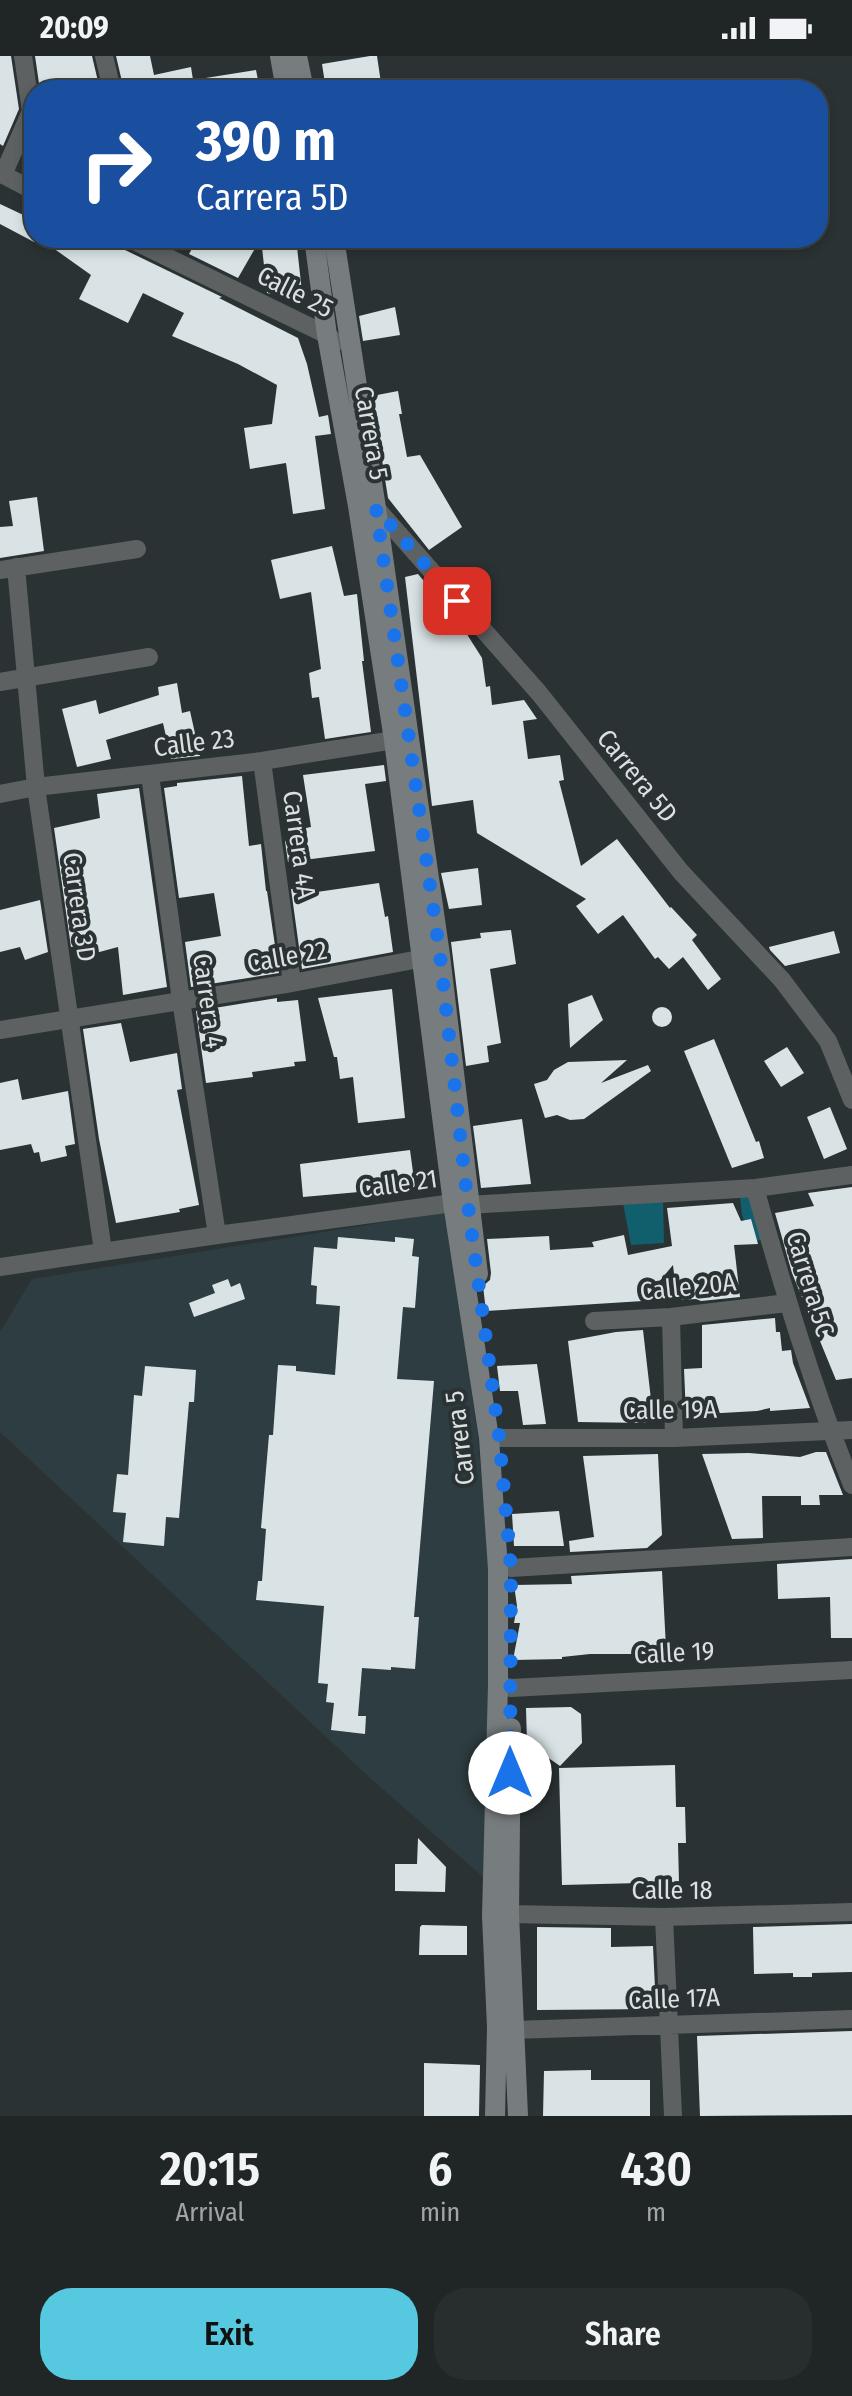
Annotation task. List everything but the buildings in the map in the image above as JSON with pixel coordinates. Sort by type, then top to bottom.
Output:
[{"type":"street","points":[[23,56],[26,80]]},
{"type":"street","points":[[104,56],[110,80]]},
{"type":"street","points":[[280,56],[284,80]]},
{"type":"street","points":[[297,56],[302,80]]},
{"type":"street","points":[[24,126],[2,174],[24,186]]},
{"type":"street","name":"Calle 25","points":[[149,248],[327,335],[352,353]]},
{"type":"street","name":"Carrera 5","points":[[315,248],[327,335],[367,507],[431,957],[511,1568],[505,1687],[501,1915],[505,2028],[518,2116]]},
{"type":"street","name":"Carrera 5","points":[[336,248],[352,353],[394,740],[431,957]]},
{"type":"street","name":"Carrera 5D","points":[[367,507],[539,693],[681,872],[782,980],[828,1041],[852,1100]]},
{"type":"street","points":[[8,569],[137,549]]},
{"type":"street","name":"Carrera 3D","points":[[8,569],[27,677],[36,787],[103,1251]]},
{"type":"street","points":[[0,682],[149,657]]},
{"type":"street","name":"Calle 23","points":[[0,794],[36,787],[262,761],[394,740]]},
{"type":"street","name":"Carrera 4A","points":[[262,761],[292,983]]},
{"type":"street","name":"Carrera 4","points":[[150,775],[217,1235]]},
{"type":"street","name":"Calle 22","points":[[0,1030],[69,1021],[431,957]]},
{"type":"street","name":"Calle 21","points":[[0,1267],[461,1204],[755,1188],[852,1175]]},
{"type":"street","name":"Carrera 5C","points":[[755,1188],[787,1303],[830,1431],[852,1485]]},
{"type":"street","name":"Calle 20A","points":[[594,1321],[671,1317],[787,1303]]},
{"type":"street","points":[[671,1317],[674,1438]]},
{"type":"street","name":"Calle 19A","points":[[494,1437],[674,1438],[852,1430]]},
{"type":"street","name":"Carrera 5","points":[[494,1437],[505,1687]]},
{"type":"street","points":[[511,1568],[852,1547]]},
{"type":"street","name":"Calle 19","points":[[505,1687],[852,1670]]},
{"type":"street","name":"Calle 18","points":[[501,1915],[664,1917],[852,1912]]},
{"type":"street","points":[[664,1917],[673,2116]]},
{"type":"street","name":"Calle 17A","points":[[505,2028],[852,2019]]},
{"type":"street","name":"Carrera 5","points":[[495,2116],[505,2028]]},
{"type":"shaded area","points":[[752,1195],[765,1239],[752,1242],[742,1215],[740,1197],[663,1200],[664,1243],[631,1245],[623,1203],[662,1197]]},
{"type":"shaded area","points":[[447,1212],[478,1439],[489,1570],[489,1702],[483,1877],[370,1778],[0,1432],[0,1332],[32,1279]]},
{"type":"route","points":[[457,601],[376,508],[440,955],[468,1205],[499,1436],[511,1568],[510,1773]]}]
